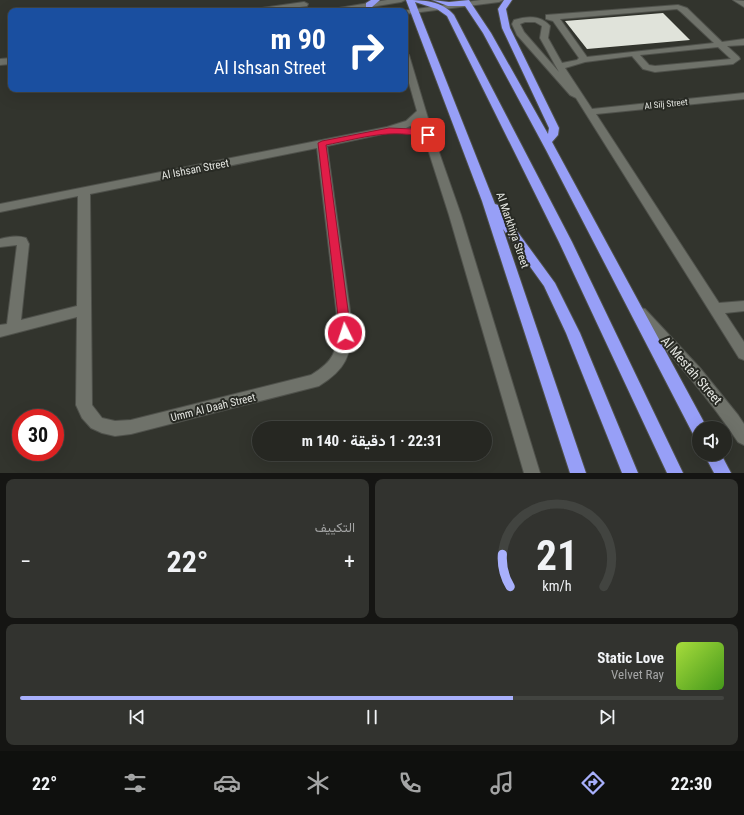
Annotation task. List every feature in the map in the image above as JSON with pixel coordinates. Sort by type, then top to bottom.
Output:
[{"type":"highway","points":[[369,5],[376,0]]},
{"type":"highway","name":"Al Markhiya Street","points":[[410,0],[410,11],[488,201],[578,473]]},
{"type":"highway","points":[[415,0],[438,4],[450,15],[518,147],[635,386],[675,473]]},
{"type":"highway","points":[[508,0],[502,9],[506,28],[554,128],[553,135],[546,141]]},
{"type":"highway","points":[[466,2],[486,33],[546,141],[695,421]]},
{"type":"highway","points":[[488,201],[549,283],[573,333],[630,473]]},
{"type":"highway","points":[[716,461],[722,473]]},
{"type":"street","points":[[351,8],[402,0]]},
{"type":"street","points":[[410,11],[438,4],[499,0]]},
{"type":"street","points":[[737,0],[744,5]]},
{"type":"street","points":[[283,8],[304,5]]},
{"type":"street","points":[[578,96],[573,93],[518,28],[516,24],[519,21],[678,7],[684,10],[735,57],[735,60],[655,69],[646,67],[634,53]]},
{"type":"street","points":[[553,18],[582,55],[583,60]]},
{"type":"street","points":[[533,19],[541,21],[546,26],[544,35],[546,43],[588,112],[744,354]]},
{"type":"street","points":[[561,66],[583,60],[634,53],[744,42]]},
{"type":"street","points":[[408,65],[428,135],[455,215],[532,473]]},
{"type":"street","name":"Al Silj Street","points":[[588,112],[744,96]]},
{"type":"street","name":"Al Ishsan Street","points":[[0,209],[389,130],[409,123],[422,112]]},
{"type":"street","name":"Al Ishsan Street","points":[[389,130],[413,131],[428,135]]},
{"type":"street","name":"Umm Al Daah Street","points":[[84,191],[84,405],[88,417],[97,425],[113,430],[131,427],[314,381],[330,372],[342,357],[345,342],[345,325],[322,143]]},
{"type":"street","points":[[0,244],[19,240],[22,241],[23,244],[6,330],[84,310]]},
{"type":"street","points":[[716,309],[744,306]]},
{"type":"street","name":"Al Mestah Street","points":[[635,308],[685,360],[707,386],[731,417],[744,437]]},
{"type":"building","points":[[663,13],[690,40],[587,49],[565,21]]},
{"type":"route","points":[[345,333],[322,143],[389,130],[413,131],[428,135]]}]
